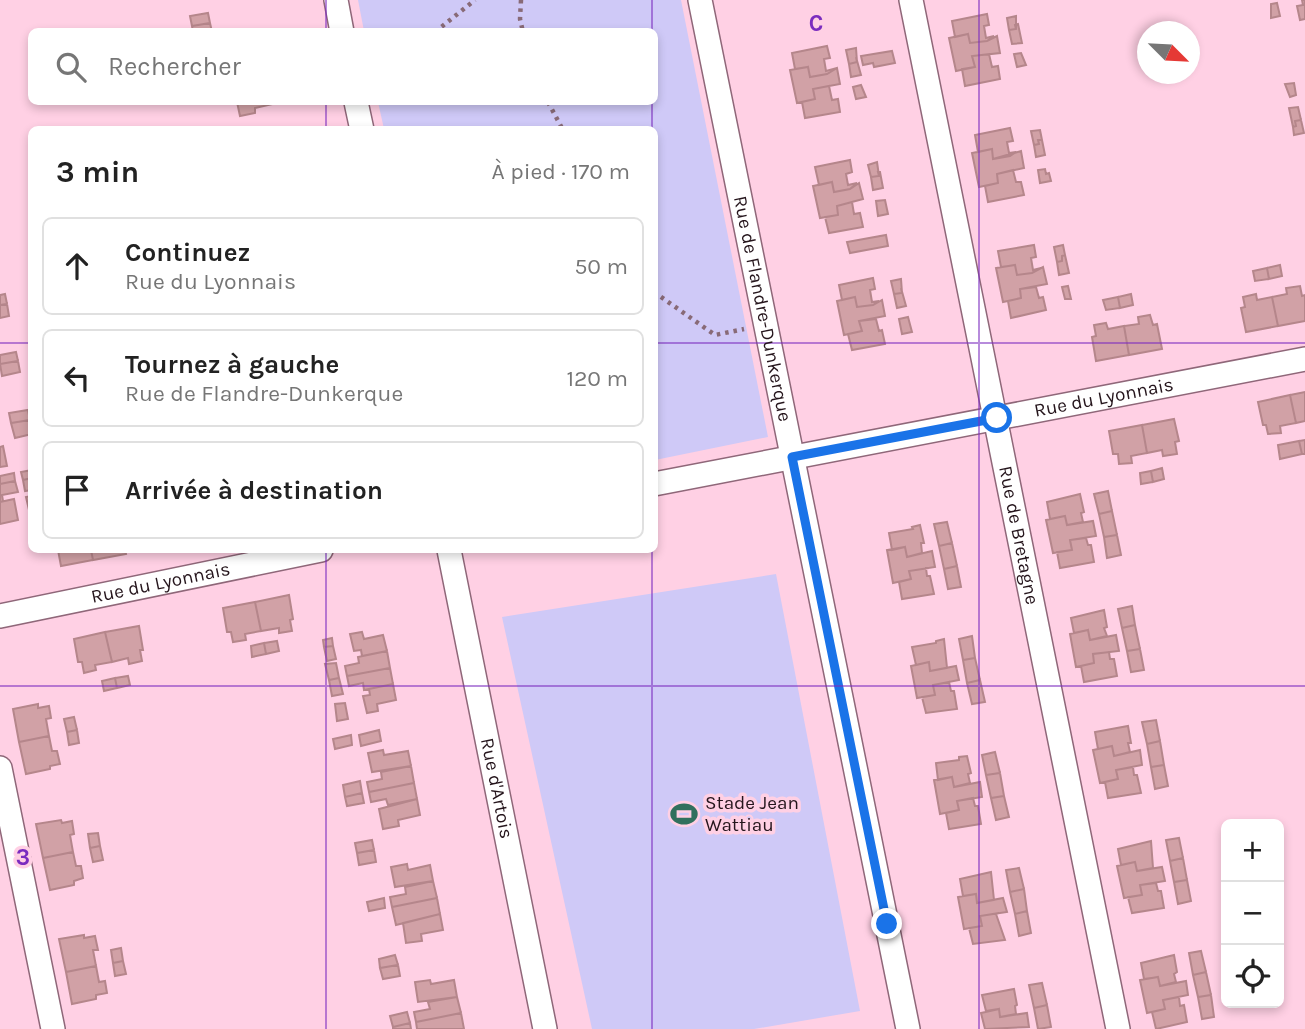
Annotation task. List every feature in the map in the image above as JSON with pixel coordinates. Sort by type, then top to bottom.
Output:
[{"type":"street","points":[[336,0],[341,28]]},
{"type":"street","name":"Rue de Flandre-Dunkerque","points":[[700,0],[908,1029]]},
{"type":"street","name":"Rue de Bretagne","points":[[911,0],[1118,1029]]},
{"type":"street","points":[[357,105],[361,126]]},
{"type":"street","name":"Rue du Lyonnais","points":[[658,483],[1305,359]]},
{"type":"street","name":"Rue du Lyonnais","points":[[0,616],[306,553]]},
{"type":"street","name":"Rue d'Artois","points":[[450,553],[545,1029]]},
{"type":"street","points":[[0,768],[53,1029]]},
{"type":"path","points":[[440,28],[475,0]]},
{"type":"path","points":[[521,0],[522,28]]},
{"type":"path","points":[[550,105],[561,126]]},
{"type":"path","points":[[658,295],[715,335],[765,325]]},
{"type":"shaded area","points":[[358,0],[681,0],[768,437],[658,459],[658,126],[383,126],[379,105],[658,105],[658,28],[363,28]]},
{"type":"shaded area","name":"Stade Jean Wattiau","points":[[776,574],[860,1011],[754,1029],[592,1029],[502,617]]},
{"type":"building","points":[[1302,0],[1305,0],[1305,19],[1300,20],[1297,6],[1303,5]]},
{"type":"building","points":[[1277,3],[1280,16],[1271,18],[1271,4]]},
{"type":"building","points":[[208,13],[210,23],[192,26],[190,16]]},
{"type":"building","points":[[987,14],[989,25],[984,26],[986,38],[994,36],[987,41],[970,43],[968,34],[955,37],[952,21]]},
{"type":"building","points":[[1016,16],[1016,29],[1009,30],[1007,18]]},
{"type":"building","points":[[210,23],[211,28],[192,28]]},
{"type":"building","points":[[1018,24],[1022,43],[1012,44],[1009,30],[1016,29],[1015,25]]},
{"type":"building","points":[[968,34],[970,43],[987,41],[997,36],[1000,53],[972,56],[975,67],[956,71],[949,38]]},
{"type":"building","points":[[827,46],[830,58],[824,59],[826,71],[837,68],[827,74],[810,77],[808,67],[795,69],[792,53]]},
{"type":"building","points":[[856,48],[857,62],[849,64],[846,50]]},
{"type":"building","points":[[892,51],[895,63],[874,67],[873,63],[863,65],[861,56]]},
{"type":"building","points":[[1021,53],[1026,65],[1017,67],[1014,54]]},
{"type":"building","points":[[989,54],[992,67],[998,66],[1000,79],[965,86],[962,69],[975,67],[972,56]]},
{"type":"building","points":[[856,57],[861,75],[851,77],[849,64],[857,62]]},
{"type":"building","points":[[808,67],[810,77],[827,74],[837,68],[840,84],[813,89],[815,99],[797,103],[790,70]]},
{"type":"building","points":[[1294,83],[1296,95],[1290,97],[1285,84]]},
{"type":"building","points":[[861,85],[866,97],[856,99],[853,87]]},
{"type":"building","points":[[829,86],[832,100],[838,99],[840,112],[805,118],[802,102],[815,99],[813,89]]},
{"type":"building","points":[[238,105],[268,105],[255,108],[255,113],[240,116]]},
{"type":"building","points":[[1298,107],[1301,120],[1295,121],[1296,126],[1293,127],[1289,108]]},
{"type":"building","points":[[1301,120],[1304,133],[1294,135],[1295,121]]},
{"type":"building","points":[[1010,128],[1013,141],[1007,142],[1009,153],[1016,152],[993,159],[992,149],[978,152],[975,135]]},
{"type":"building","points":[[1040,130],[1042,140],[1038,140],[1039,144],[1034,145],[1031,131]]},
{"type":"building","points":[[1038,140],[1042,140],[1045,155],[1036,157],[1034,145],[1039,144]]},
{"type":"building","points":[[992,149],[993,159],[1021,151],[1024,168],[997,174],[998,183],[979,187],[972,153]]},
{"type":"building","points":[[850,160],[852,172],[846,174],[848,185],[857,183],[850,189],[834,192],[832,182],[819,185],[815,167]]},
{"type":"building","points":[[877,162],[879,176],[871,177],[868,165]]},
{"type":"building","points":[[1045,169],[1051,181],[1040,183],[1038,170]]},
{"type":"building","points":[[1013,170],[1016,182],[1021,182],[1024,195],[988,202],[985,186],[998,183],[997,174]]},
{"type":"building","points":[[878,172],[883,188],[873,190],[871,177],[879,176]]},
{"type":"building","points":[[832,182],[834,192],[850,189],[859,183],[863,199],[837,206],[838,215],[820,218],[813,186]]},
{"type":"building","points":[[885,200],[888,214],[878,216],[876,201]]},
{"type":"building","points":[[852,202],[854,214],[860,213],[863,227],[829,233],[825,217],[838,215],[837,206]]},
{"type":"building","points":[[886,235],[888,246],[850,253],[847,242]]},
{"type":"building","points":[[1034,245],[1036,257],[1031,258],[1033,270],[1041,268],[1032,273],[1017,275],[1015,265],[1001,267],[998,251]]},
{"type":"building","points":[[1063,245],[1065,255],[1062,256],[1062,261],[1057,262],[1054,247]]},
{"type":"building","points":[[1065,255],[1069,273],[1059,275],[1057,262],[1062,261],[1062,256]]},
{"type":"building","points":[[1015,265],[1017,275],[1032,273],[1043,267],[1047,284],[1020,289],[1021,298],[1003,302],[996,268]]},
{"type":"building","points":[[1280,265],[1282,276],[1269,279],[1267,268]]},
{"type":"building","points":[[1267,268],[1269,279],[1255,281],[1253,271]]},
{"type":"building","points":[[873,278],[875,289],[870,290],[872,302],[879,301],[873,305],[857,307],[855,297],[842,300],[839,285]]},
{"type":"building","points":[[901,279],[902,293],[894,294],[891,281]]},
{"type":"building","points":[[1068,286],[1071,299],[1065,299],[1062,287]]},
{"type":"building","points":[[1300,286],[1302,296],[1305,295],[1305,321],[1278,326],[1272,297],[1287,294],[1286,288]]},
{"type":"building","points":[[1036,287],[1039,298],[1043,297],[1046,310],[1011,318],[1008,301],[1021,298],[1020,289]]},
{"type":"building","points":[[901,288],[906,306],[897,308],[894,294],[902,293]]},
{"type":"building","points":[[5,294],[7,304],[0,305],[0,295]]},
{"type":"building","points":[[1131,294],[1133,305],[1120,308],[1118,297]]},
{"type":"building","points":[[1256,294],[1257,300],[1272,297],[1278,326],[1246,332],[1241,308],[1245,307],[1243,297]]},
{"type":"building","points":[[855,297],[857,307],[873,305],[882,300],[885,316],[859,321],[862,331],[844,335],[837,301]]},
{"type":"building","points":[[1118,297],[1120,308],[1106,310],[1103,300]]},
{"type":"building","points":[[7,304],[9,316],[0,318],[0,305]]},
{"type":"building","points":[[1150,315],[1153,325],[1157,324],[1162,349],[1129,355],[1124,326],[1139,324],[1138,317]]},
{"type":"building","points":[[908,317],[912,332],[902,334],[899,319]]},
{"type":"building","points":[[876,319],[885,344],[852,350],[848,334],[862,331],[859,321]]},
{"type":"building","points":[[1106,323],[1108,329],[1124,326],[1129,355],[1096,361],[1092,337],[1096,336],[1094,325]]},
{"type":"building","points":[[16,352],[18,361],[0,364],[0,355]]},
{"type":"building","points":[[18,361],[20,372],[2,376],[0,364]]},
{"type":"building","points":[[1305,392],[1305,421],[1296,423],[1290,395]]},
{"type":"building","points":[[1290,395],[1296,423],[1280,426],[1281,433],[1268,434],[1258,402]]},
{"type":"building","points":[[28,410],[28,420],[11,423],[9,413]]},
{"type":"building","points":[[1174,419],[1179,441],[1175,442],[1177,454],[1163,456],[1162,450],[1147,453],[1142,425]]},
{"type":"building","points":[[28,420],[28,435],[15,438],[11,423]]},
{"type":"building","points":[[1142,425],[1147,453],[1131,456],[1132,463],[1119,464],[1118,454],[1113,454],[1109,431]]},
{"type":"building","points":[[1305,440],[1305,454],[1302,454],[1299,441]]},
{"type":"building","points":[[1299,441],[1302,454],[1280,459],[1278,445]]},
{"type":"building","points":[[3,446],[7,466],[0,467],[0,447]]},
{"type":"building","points":[[1162,468],[1164,479],[1153,482],[1151,471]]},
{"type":"building","points":[[28,471],[28,479],[23,480],[21,472]]},
{"type":"building","points":[[1151,471],[1153,482],[1141,484],[1140,473]]},
{"type":"building","points":[[14,473],[15,481],[0,484],[0,476]]},
{"type":"building","points":[[28,479],[28,491],[25,491],[23,480]]},
{"type":"building","points":[[15,481],[18,492],[2,495],[3,501],[0,502],[0,484]]},
{"type":"building","points":[[1108,491],[1112,511],[1099,514],[1094,494]]},
{"type":"building","points":[[1080,494],[1083,522],[1067,525],[1065,516],[1050,519],[1047,502]]},
{"type":"building","points":[[14,499],[18,520],[0,524],[0,502]]},
{"type":"building","points":[[1112,511],[1117,535],[1104,537],[1099,514]]},
{"type":"building","points":[[1065,516],[1067,525],[1093,521],[1096,536],[1070,540],[1072,550],[1053,553],[1046,520]]},
{"type":"building","points":[[947,522],[952,543],[939,546],[934,524]]},
{"type":"building","points":[[920,525],[924,543],[921,543],[922,553],[907,557],[905,547],[892,550],[889,533],[913,529],[912,527]]},
{"type":"building","points":[[1117,535],[1121,555],[1107,558],[1104,537]]},
{"type":"building","points":[[1086,538],[1088,545],[1091,545],[1094,562],[1060,568],[1057,552],[1072,550],[1070,540]]},
{"type":"building","points":[[952,543],[957,566],[944,569],[939,546]]},
{"type":"building","points":[[905,547],[907,557],[932,551],[935,567],[909,571],[911,579],[893,583],[887,550]]},
{"type":"building","points":[[59,553],[92,553],[93,560],[61,566]]},
{"type":"building","points":[[92,553],[126,554],[93,560]]},
{"type":"building","points":[[957,566],[961,587],[948,589],[944,569]]},
{"type":"building","points":[[926,568],[934,594],[902,599],[899,582],[911,579],[909,571]]},
{"type":"building","points":[[289,595],[292,631],[279,633],[279,628],[261,631],[255,602]]},
{"type":"building","points":[[255,602],[261,631],[245,634],[246,640],[233,642],[231,632],[227,632],[223,608]]},
{"type":"building","points":[[1132,606],[1135,625],[1122,628],[1118,609]]},
{"type":"building","points":[[1104,610],[1107,636],[1090,640],[1088,630],[1074,633],[1071,618]]},
{"type":"building","points":[[1135,625],[1140,649],[1127,651],[1122,628]]},
{"type":"building","points":[[139,626],[142,661],[129,664],[128,658],[112,662],[105,632]]},
{"type":"building","points":[[1088,630],[1090,640],[1116,635],[1119,651],[1093,654],[1094,663],[1076,667],[1070,634]]},
{"type":"building","points":[[105,632],[112,662],[95,665],[96,670],[84,673],[82,662],[78,662],[74,639]]},
{"type":"building","points":[[362,632],[364,639],[383,635],[387,651],[362,656],[361,650],[354,651],[350,634]]},
{"type":"building","points":[[972,636],[975,658],[963,660],[959,639]]},
{"type":"building","points":[[332,638],[333,646],[324,647],[323,640]]},
{"type":"building","points":[[944,639],[947,668],[930,671],[929,662],[916,665],[912,647]]},
{"type":"building","points":[[277,641],[279,651],[266,654],[264,643]]},
{"type":"building","points":[[264,643],[266,654],[252,657],[251,646]]},
{"type":"building","points":[[333,646],[336,659],[327,661],[324,647]]},
{"type":"building","points":[[1140,649],[1144,670],[1131,672],[1127,651]]},
{"type":"building","points":[[387,651],[390,668],[347,676],[345,666],[359,663],[358,657]]},
{"type":"building","points":[[1109,652],[1110,659],[1114,659],[1117,676],[1084,682],[1081,666],[1094,663],[1093,654]]},
{"type":"building","points":[[975,658],[980,680],[967,683],[963,660]]},
{"type":"building","points":[[929,662],[930,671],[956,666],[959,680],[933,685],[935,695],[917,698],[911,666]]},
{"type":"building","points":[[336,663],[339,678],[329,680],[325,664]]},
{"type":"building","points":[[390,668],[393,684],[364,690],[363,683],[349,686],[347,676]]},
{"type":"building","points":[[128,676],[130,685],[117,688],[115,678]]},
{"type":"building","points":[[115,678],[117,688],[104,691],[102,681]]},
{"type":"building","points":[[339,678],[343,694],[332,696],[329,680]]},
{"type":"building","points":[[980,680],[985,702],[972,704],[967,683]]},
{"type":"building","points":[[949,682],[951,691],[954,691],[957,709],[926,713],[922,697],[935,695],[933,685]]},
{"type":"building","points":[[393,684],[396,700],[377,704],[378,711],[367,713],[363,696],[370,695],[369,689]]},
{"type":"building","points":[[345,703],[348,719],[337,721],[335,704]]},
{"type":"building","points":[[38,704],[38,708],[49,706],[51,718],[46,719],[49,736],[19,742],[13,709]]},
{"type":"building","points":[[74,717],[77,730],[67,732],[64,719]]},
{"type":"building","points":[[1156,720],[1160,741],[1147,744],[1142,722]]},
{"type":"building","points":[[1128,726],[1130,752],[1114,756],[1112,746],[1098,749],[1095,732]]},
{"type":"building","points":[[77,730],[79,743],[69,745],[67,732]]},
{"type":"building","points":[[379,730],[381,741],[361,746],[359,735]]},
{"type":"building","points":[[351,735],[352,745],[335,749],[333,739]]},
{"type":"building","points":[[49,736],[52,751],[57,751],[60,764],[26,774],[19,742]]},
{"type":"building","points":[[1160,741],[1164,765],[1151,767],[1147,744]]},
{"type":"building","points":[[1112,746],[1114,756],[1140,750],[1142,765],[1116,770],[1118,779],[1100,783],[1093,750]]},
{"type":"building","points":[[383,750],[384,755],[408,751],[411,766],[372,772],[368,753]]},
{"type":"building","points":[[995,752],[1000,773],[986,775],[982,755]]},
{"type":"building","points":[[967,756],[970,783],[954,787],[952,777],[938,780],[936,763],[959,760],[959,757]]},
{"type":"building","points":[[1164,765],[1168,786],[1155,789],[1151,767]]},
{"type":"building","points":[[411,766],[414,783],[369,792],[367,782],[382,779],[381,772]]},
{"type":"building","points":[[1133,767],[1141,793],[1108,798],[1105,782],[1118,779],[1116,770]]},
{"type":"building","points":[[1000,773],[1004,796],[991,798],[986,775]]},
{"type":"building","points":[[952,777],[954,787],[980,782],[982,797],[957,801],[959,810],[940,814],[934,780]]},
{"type":"building","points":[[360,781],[362,793],[345,797],[343,785]]},
{"type":"building","points":[[414,783],[417,799],[388,805],[386,799],[371,802],[369,792]]},
{"type":"building","points":[[362,793],[364,803],[347,806],[345,797]]},
{"type":"building","points":[[1004,796],[1009,817],[996,820],[991,798]]},
{"type":"building","points":[[973,798],[975,806],[978,806],[981,824],[949,829],[946,813],[959,810],[957,801]]},
{"type":"building","points":[[417,799],[420,815],[398,820],[399,826],[383,829],[379,809]]},
{"type":"building","points":[[61,820],[62,823],[72,821],[74,834],[70,835],[73,852],[43,858],[36,824]]},
{"type":"building","points":[[98,833],[100,846],[90,848],[88,834]]},
{"type":"building","points":[[1179,838],[1183,858],[1170,861],[1166,840]]},
{"type":"building","points":[[372,840],[374,850],[357,853],[355,843]]},
{"type":"building","points":[[1151,841],[1153,868],[1137,871],[1135,862],[1121,865],[1118,849]]},
{"type":"building","points":[[100,846],[103,860],[93,862],[90,848]]},
{"type":"building","points":[[374,850],[376,862],[359,865],[357,853]]},
{"type":"building","points":[[73,852],[76,866],[81,866],[83,878],[74,881],[74,885],[50,890],[43,858]]},
{"type":"building","points":[[1183,858],[1187,880],[1174,882],[1170,861]]},
{"type":"building","points":[[1135,862],[1137,871],[1162,867],[1165,881],[1140,885],[1142,895],[1124,898],[1117,866]]},
{"type":"building","points":[[407,864],[408,870],[430,865],[433,881],[395,887],[391,867]]},
{"type":"building","points":[[1019,868],[1024,889],[1010,892],[1006,870]]},
{"type":"building","points":[[991,872],[994,900],[977,903],[976,894],[963,896],[960,879]]},
{"type":"building","points":[[1187,880],[1191,901],[1178,904],[1174,882]]},
{"type":"building","points":[[433,881],[437,898],[392,907],[390,897],[406,894],[405,887]]},
{"type":"building","points":[[1156,883],[1158,891],[1161,891],[1164,908],[1132,913],[1128,897],[1142,895],[1140,885]]},
{"type":"building","points":[[1024,889],[1027,911],[1015,914],[1010,892]]},
{"type":"building","points":[[976,894],[977,903],[1003,898],[1007,912],[980,916],[982,926],[964,929],[958,897]]},
{"type":"building","points":[[384,898],[385,908],[369,911],[367,902]]},
{"type":"building","points":[[437,898],[440,914],[396,925],[392,907]]},
{"type":"building","points":[[1027,911],[1031,933],[1019,936],[1015,914]]},
{"type":"building","points":[[999,913],[996,914],[1005,940],[973,944],[969,928],[982,926],[980,916]]},
{"type":"building","points":[[440,914],[443,930],[421,934],[422,941],[406,943],[403,923]]},
{"type":"building","points":[[84,935],[84,938],[95,936],[98,950],[93,950],[96,966],[66,972],[59,939]]},
{"type":"building","points":[[121,948],[123,961],[113,963],[111,950]]},
{"type":"building","points":[[1201,951],[1206,972],[1193,975],[1189,953]]},
{"type":"building","points":[[395,955],[398,965],[380,968],[379,959]]},
{"type":"building","points":[[1174,955],[1176,982],[1160,986],[1158,977],[1144,979],[1141,963]]},
{"type":"building","points":[[123,961],[126,974],[115,976],[113,963]]},
{"type":"building","points":[[398,965],[400,976],[383,979],[380,968]]},
{"type":"building","points":[[96,966],[99,982],[105,981],[107,993],[96,995],[96,999],[72,1004],[66,972]]},
{"type":"building","points":[[1206,972],[1211,995],[1198,997],[1193,975]]},
{"type":"building","points":[[1158,977],[1160,986],[1186,981],[1188,995],[1163,1000],[1165,1009],[1147,1013],[1140,980]]},
{"type":"building","points":[[430,980],[431,984],[454,980],[457,997],[418,1002],[415,982]]},
{"type":"building","points":[[1042,983],[1047,1005],[1034,1008],[1029,985]]},
{"type":"building","points":[[1014,989],[1016,1014],[1000,1017],[999,1009],[986,1011],[982,995]]},
{"type":"building","points":[[1211,995],[1214,1017],[1202,1019],[1198,997]]},
{"type":"building","points":[[457,997],[461,1013],[416,1022],[414,1012],[430,1009],[428,1002]]},
{"type":"building","points":[[1179,997],[1180,1006],[1184,1005],[1187,1022],[1156,1029],[1152,1012],[1165,1009],[1163,1000]]},
{"type":"building","points":[[1047,1005],[1051,1027],[1038,1029],[1034,1008]]},
{"type":"building","points":[[999,1009],[1000,1017],[1027,1013],[1029,1027],[985,1029],[981,1013]]},
{"type":"building","points":[[407,1012],[410,1023],[393,1027],[390,1016]]},
{"type":"building","points":[[461,1013],[464,1029],[417,1029],[416,1022]]},
{"type":"building","points":[[410,1023],[411,1029],[393,1029],[393,1027]]},
{"type":"place","name":"Stade Jean Wattiau","points":[[684,814]]},
{"type":"route","points":[[887,924],[792,457],[997,418]]}]
